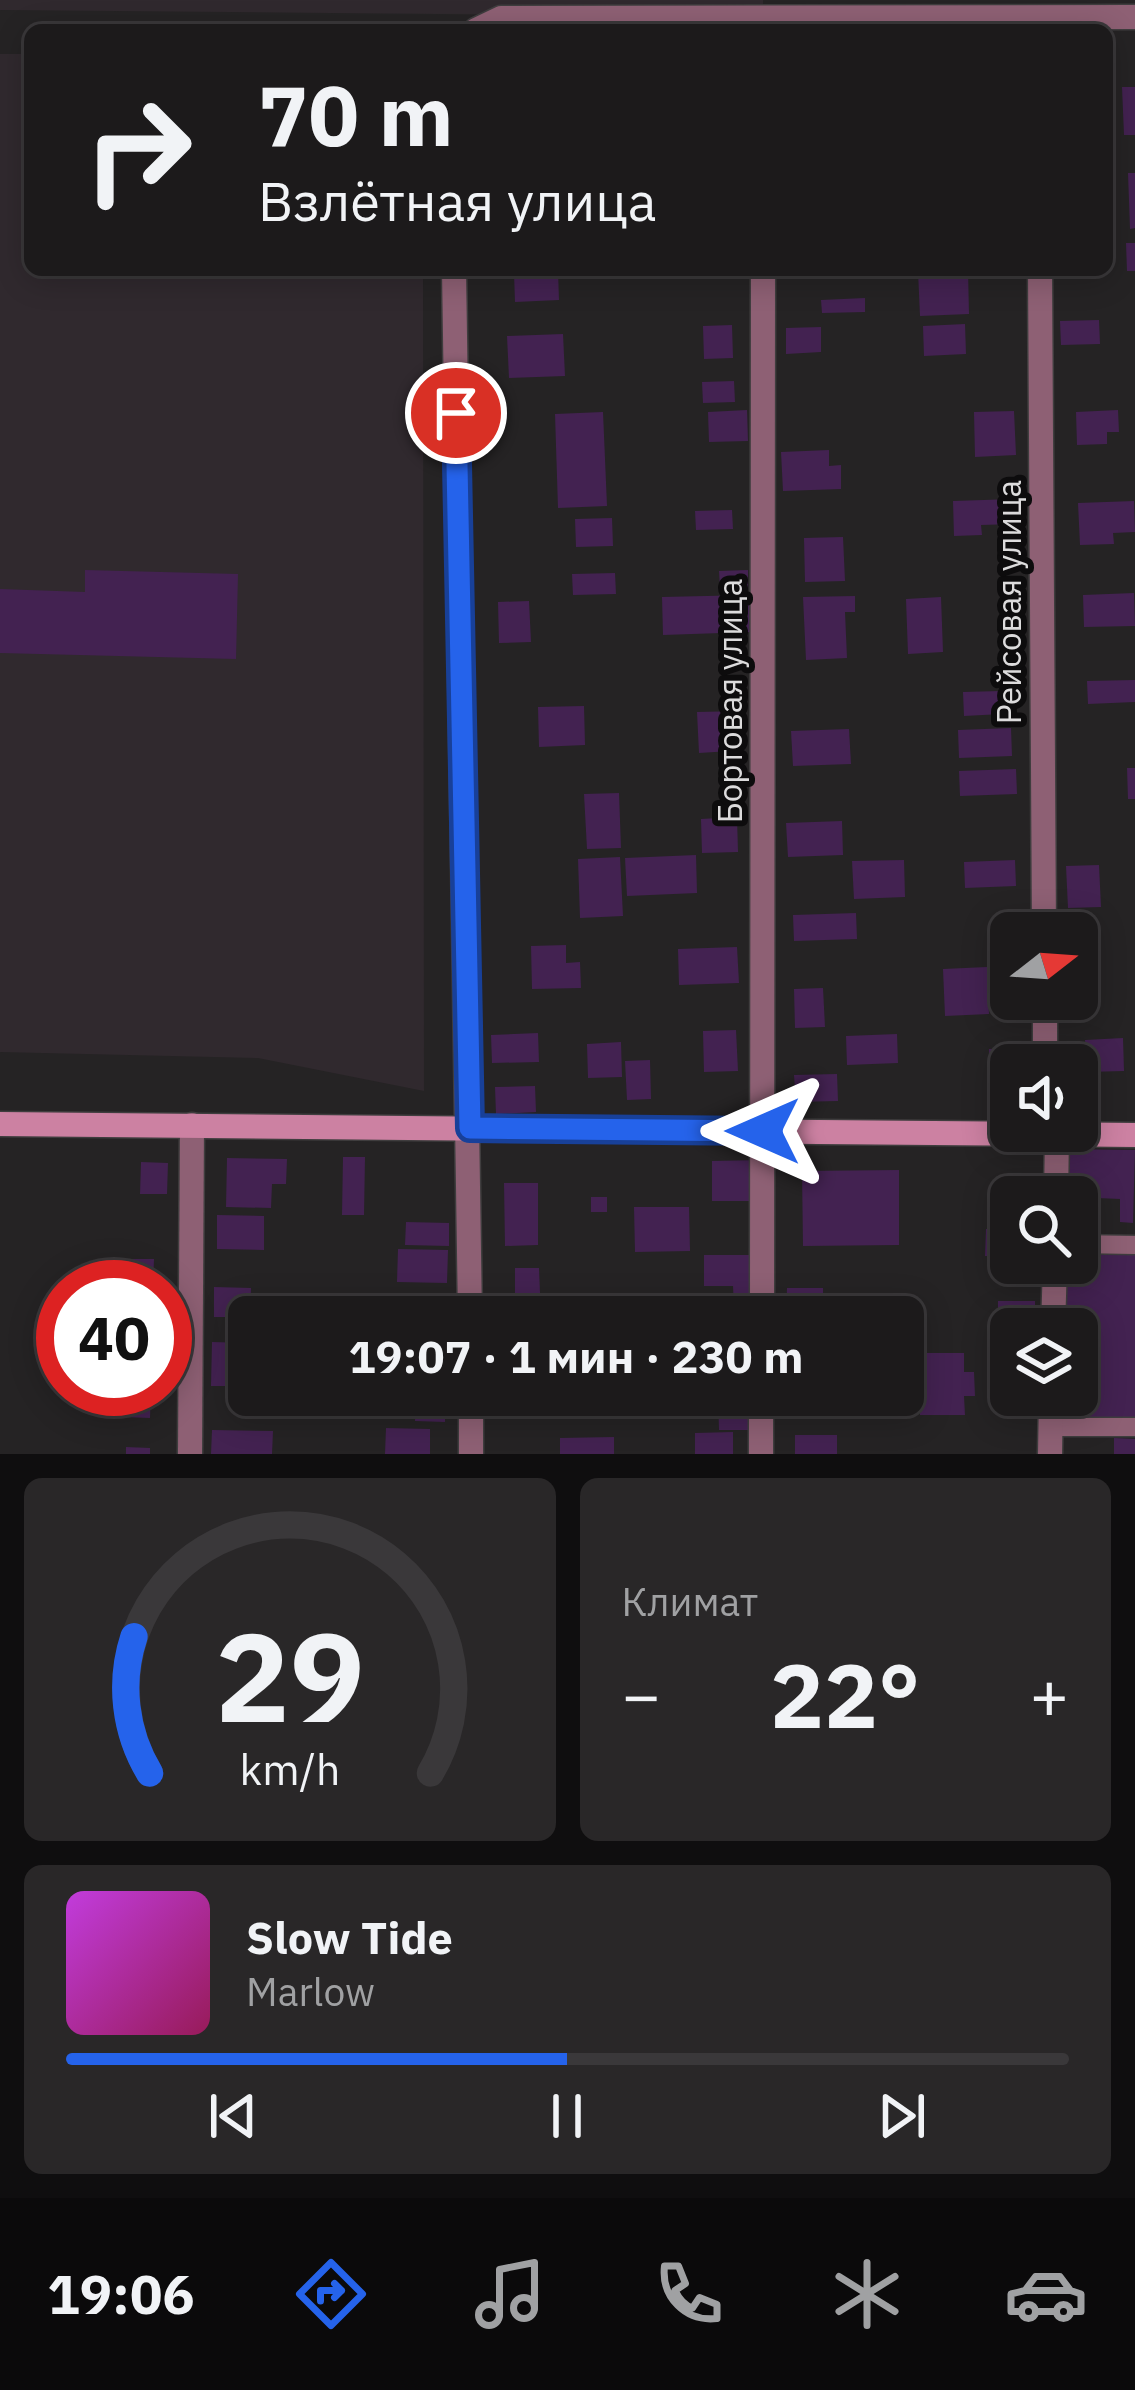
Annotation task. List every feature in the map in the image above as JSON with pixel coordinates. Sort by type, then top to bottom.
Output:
[{"type":"street","points":[[488,24],[501,18],[1039,24],[1135,16]]},
{"type":"street","points":[[454,276],[470,1296]]},
{"type":"street","name":"Бортовая улица","points":[[762,1296],[763,276]]},
{"type":"street","name":"Рейсовая улица","points":[[1040,276],[1044,912]]},
{"type":"street","points":[[0,1124],[990,1133]]},
{"type":"street","points":[[190,1454],[192,1126]]},
{"type":"street","points":[[1098,1134],[1135,1135]]},
{"type":"street","points":[[470,1416],[471,1454]]},
{"type":"street","points":[[760,1454],[761,1416]]},
{"type":"street","points":[[1050,1454],[1051,1416]]},
{"type":"lane","points":[[1098,1244],[1135,1245]]},
{"type":"lane","points":[[1051,1426],[1135,1427]]},
{"type":"shaded area","points":[[0,0],[763,0],[763,17],[0,10]]},
{"type":"shaded area","points":[[0,54],[24,54],[24,276],[423,276],[424,1091],[258,1058],[0,1052]]},
{"type":"building","points":[[1122,87],[1135,87],[1135,135],[1124,135]]},
{"type":"building","points":[[1128,173],[1135,173],[1135,228],[1130,229]]},
{"type":"building","points":[[1126,243],[1135,243],[1135,271],[1127,271]]},
{"type":"building","points":[[514,276],[558,276],[559,300],[515,302]]},
{"type":"building","points":[[918,276],[968,276],[969,314],[920,316]]},
{"type":"building","points":[[865,298],[865,312],[822,313],[821,300]]},
{"type":"building","points":[[1099,320],[1100,344],[1061,345],[1060,321]]},
{"type":"building","points":[[965,324],[966,354],[924,356],[923,326]]},
{"type":"building","points":[[732,325],[733,358],[704,359],[703,326]]},
{"type":"building","points":[[821,327],[821,352],[786,354],[786,328]]},
{"type":"building","points":[[563,334],[565,376],[509,378],[507,336]]},
{"type":"building","points":[[734,381],[735,402],[703,403],[702,382]]},
{"type":"building","points":[[747,410],[748,441],[709,442],[708,412]]},
{"type":"building","points":[[1118,410],[1119,432],[1107,432],[1107,444],[1077,445],[1076,412]]},
{"type":"building","points":[[1014,411],[1016,455],[975,457],[974,412]]},
{"type":"building","points":[[603,412],[607,506],[558,508],[555,414]]},
{"type":"building","points":[[829,450],[829,466],[841,465],[841,489],[783,491],[781,452]]},
{"type":"building","points":[[1014,499],[1014,524],[981,525],[982,535],[954,536],[953,501]]},
{"type":"building","points":[[1134,501],[1135,532],[1113,533],[1114,544],[1080,545],[1078,503]]},
{"type":"building","points":[[732,510],[733,529],[696,530],[695,511]]},
{"type":"building","points":[[612,518],[613,546],[576,547],[575,519]]},
{"type":"building","points":[[843,537],[845,581],[805,582],[804,538]]},
{"type":"building","points":[[85,570],[238,574],[236,659],[0,653],[0,589],[85,592]]},
{"type":"building","points":[[748,570],[748,587],[720,588],[719,571]]},
{"type":"building","points":[[615,573],[616,594],[573,595],[572,574]]},
{"type":"building","points":[[1134,593],[1135,626],[1084,627],[1083,595]]},
{"type":"building","points":[[750,595],[751,632],[663,635],[662,597]]},
{"type":"building","points":[[855,596],[855,612],[845,612],[847,658],[806,660],[803,597]]},
{"type":"building","points":[[941,597],[943,652],[908,654],[906,599]]},
{"type":"building","points":[[529,601],[531,642],[499,643],[498,602]]},
{"type":"building","points":[[1135,680],[1135,702],[1088,704],[1087,681]]},
{"type":"building","points":[[1001,691],[1002,714],[964,716],[963,692]]},
{"type":"building","points":[[584,706],[585,745],[539,747],[538,707]]},
{"type":"building","points":[[741,711],[741,737],[730,738],[731,751],[699,753],[697,712]]},
{"type":"building","points":[[1011,728],[1012,756],[959,758],[958,730]]},
{"type":"building","points":[[849,729],[851,764],[793,766],[791,731]]},
{"type":"building","points":[[1127,768],[1135,768],[1135,799],[1128,799]]},
{"type":"building","points":[[1016,769],[1017,794],[960,796],[959,771]]},
{"type":"building","points":[[619,793],[621,848],[587,849],[584,794]]},
{"type":"building","points":[[737,817],[738,852],[702,853],[701,819]]},
{"type":"building","points":[[842,821],[843,855],[788,857],[786,823]]},
{"type":"building","points":[[696,855],[697,893],[627,896],[625,858]]},
{"type":"building","points":[[620,857],[623,916],[580,918],[578,859]]},
{"type":"building","points":[[904,860],[905,897],[854,899],[852,861]]},
{"type":"building","points":[[1015,860],[1016,886],[965,888],[964,862]]},
{"type":"building","points":[[1099,865],[1101,907],[1068,908],[1066,866]]},
{"type":"building","points":[[856,913],[857,939],[794,941],[793,915]]},
{"type":"building","points":[[566,945],[566,963],[580,962],[581,988],[532,989],[531,946]]},
{"type":"building","points":[[737,947],[739,983],[679,985],[678,949]]},
{"type":"building","points":[[987,967],[989,1014],[945,1016],[943,969]]},
{"type":"building","points":[[823,988],[825,1027],[795,1028],[794,989]]},
{"type":"building","points":[[736,1030],[738,1071],[704,1072],[703,1031]]},
{"type":"building","points":[[538,1033],[539,1062],[492,1063],[491,1035]]},
{"type":"building","points":[[897,1034],[898,1063],[847,1065],[846,1036]]},
{"type":"building","points":[[1123,1038],[1124,1071],[1098,1072],[1098,1044],[1085,1044],[1085,1040]]},
{"type":"building","points":[[621,1042],[622,1077],[588,1078],[587,1044]]},
{"type":"building","points":[[650,1060],[651,1099],[627,1100],[625,1061]]},
{"type":"building","points":[[837,1074],[838,1101],[796,1102],[794,1075]]},
{"type":"building","points":[[535,1086],[536,1112],[496,1114],[495,1087]]},
{"type":"building","points":[[1135,1150],[1133,1223],[1120,1222],[1120,1199],[1098,1198],[1098,1176],[1057,1176],[1058,1152]]},
{"type":"building","points":[[343,1157],[365,1157],[364,1215],[342,1215]]},
{"type":"building","points":[[227,1158],[287,1159],[286,1184],[272,1184],[271,1208],[226,1207]]},
{"type":"building","points":[[762,1160],[762,1201],[712,1201],[712,1161]]},
{"type":"building","points":[[141,1162],[168,1163],[167,1194],[140,1194]]},
{"type":"building","points":[[899,1170],[899,1245],[803,1246],[802,1171]]},
{"type":"building","points":[[504,1183],[538,1183],[538,1245],[505,1246]]},
{"type":"building","points":[[591,1197],[607,1197],[607,1212],[591,1212]]},
{"type":"building","points":[[634,1207],[689,1207],[690,1251],[635,1252]]},
{"type":"building","points":[[217,1215],[264,1216],[264,1250],[217,1249]]},
{"type":"building","points":[[406,1222],[449,1223],[449,1246],[405,1245]]},
{"type":"building","points":[[986,1229],[990,1229],[990,1256],[985,1256]]},
{"type":"building","points":[[398,1249],[448,1250],[447,1283],[397,1282]]},
{"type":"building","points":[[1098,1253],[1135,1254],[1135,1419],[1061,1417],[1098,1416],[1098,1308],[1063,1308],[1063,1284],[1098,1284]]},
{"type":"building","points":[[704,1255],[755,1255],[756,1296],[733,1296],[733,1286],[704,1286]]},
{"type":"building","points":[[515,1268],[539,1268],[540,1293],[515,1294]]},
{"type":"building","points":[[214,1287],[251,1288],[251,1296],[228,1296],[228,1317],[214,1317]]},
{"type":"building","points":[[787,1288],[823,1288],[823,1296],[787,1296]]},
{"type":"building","points":[[998,1301],[1035,1301],[1035,1308],[998,1308]]},
{"type":"building","points":[[212,1342],[228,1342],[228,1386],[211,1386]]},
{"type":"building","points":[[924,1353],[964,1353],[964,1372],[974,1372],[975,1396],[964,1396],[965,1415],[924,1415]]},
{"type":"building","points":[[415,1416],[445,1416],[445,1422],[415,1421]]},
{"type":"building","points":[[719,1416],[756,1416],[756,1430],[719,1430]]},
{"type":"building","points":[[386,1428],[430,1429],[430,1454],[385,1454]]},
{"type":"building","points":[[212,1430],[273,1431],[272,1454],[211,1454]]},
{"type":"building","points":[[733,1432],[733,1454],[695,1454],[695,1433]]},
{"type":"building","points":[[795,1435],[837,1435],[837,1454],[795,1454]]},
{"type":"building","points":[[614,1437],[614,1454],[560,1454],[560,1438]]},
{"type":"building","points":[[1114,1438],[1135,1439],[1135,1454],[1114,1454]]},
{"type":"building","points":[[126,1447],[150,1448],[150,1454],[126,1454]]},
{"type":"route","points":[[456,413],[470,1128],[763,1131]]}]
